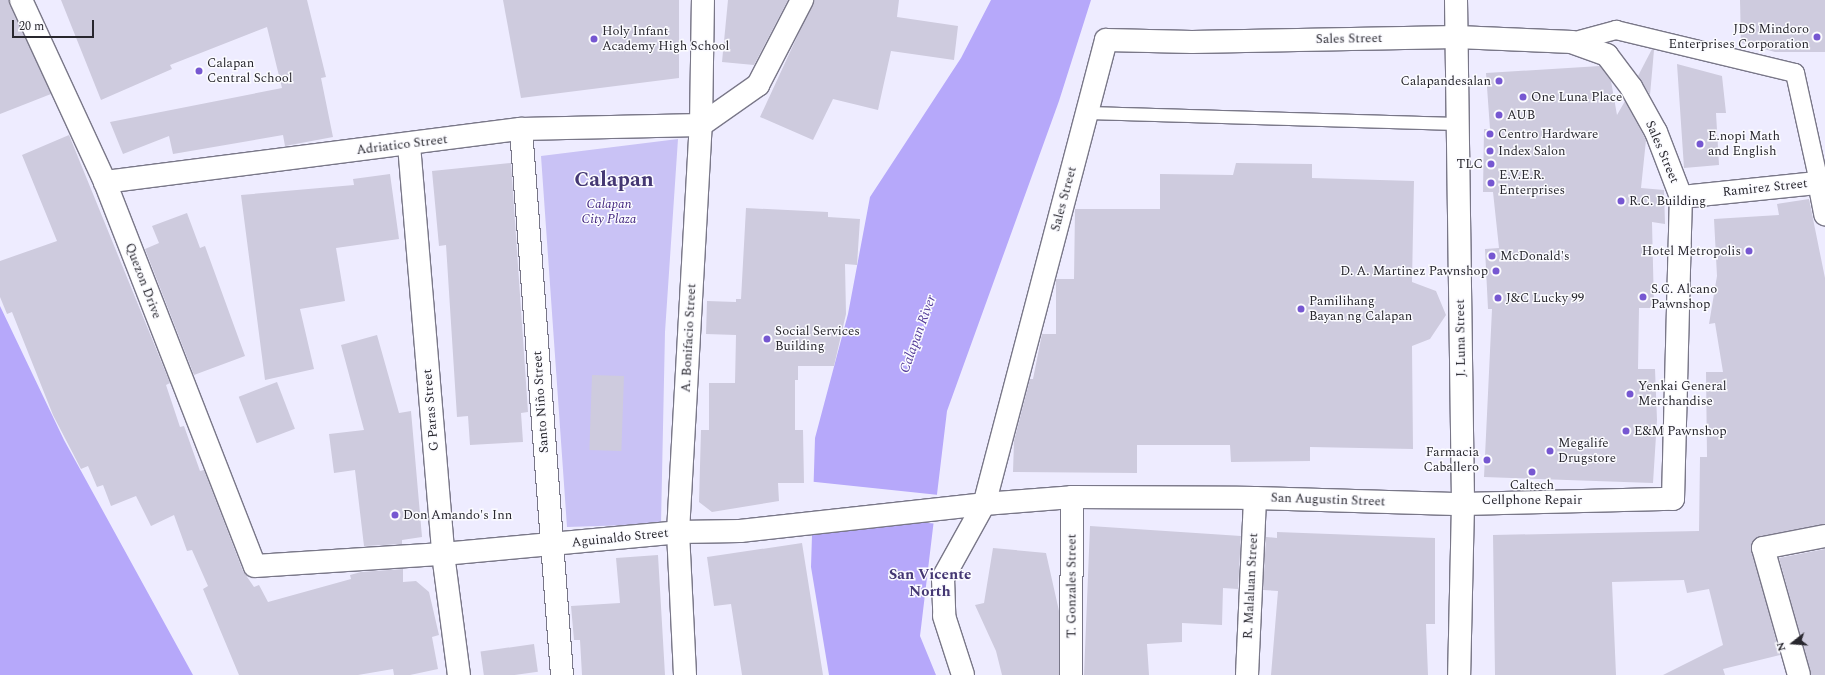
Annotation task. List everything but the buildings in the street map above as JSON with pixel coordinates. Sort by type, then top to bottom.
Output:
[{"type":"street","name":"Quezon Drive","points":[[21,0],[105,182],[255,566]]},
{"type":"street","name":"A. Bonifacio Street","points":[[686,675],[678,532],[701,125],[703,0]]},
{"type":"street","points":[[701,125],[758,86],[802,0]]},
{"type":"street","name":"J. Luna Street","points":[[1456,0],[1459,124],[1463,504],[1459,675]]},
{"type":"street","points":[[1572,42],[1616,30],[1795,73],[1822,182],[1825,214]]},
{"type":"street","name":"Sales Street","points":[[964,675],[944,616],[944,578],[984,504],[1106,40],[1192,42],[1457,37],[1572,42],[1607,55],[1631,87],[1656,132],[1681,197],[1673,499]]},
{"type":"street","name":"Adriatico Street","points":[[105,182],[409,145],[522,129],[701,125]]},
{"type":"street","name":"Santo Niño Street","points":[[522,129],[551,545],[562,675]]},
{"type":"street","name":"G Paras Street","points":[[409,145],[443,554],[458,675]]},
{"type":"street","name":"Ramirez Street","points":[[1681,197],[1822,182]]},
{"type":"street","name":"San Augustin Street","points":[[984,504],[1072,497],[1255,498],[1463,504],[1673,499]]},
{"type":"street","name":"T. Gonzales Street","points":[[1071,675],[1072,497]]},
{"type":"street","name":"R. Malaluan Street","points":[[1247,675],[1255,498]]},
{"type":"street","name":"Aguinaldo Street","points":[[255,566],[443,554],[678,532],[740,531],[808,522],[984,504]]},
{"type":"street","points":[[1799,675],[1763,548],[1825,536]]},
{"type":"lane","points":[[1086,113],[1459,124]]},
{"type":"green space","name":"Calapan City Plaza","points":[[678,139],[665,332],[661,524],[567,527],[541,156]]},
{"type":"water","name":"Calapan River","points":[[991,0],[1091,0],[1059,101],[947,411],[920,636],[936,675],[829,675],[811,567],[815,438],[848,314],[870,197],[961,58]]},
{"type":"water","points":[[0,306],[64,440],[193,675],[0,675]]},
{"type":"pier","points":[[811,482],[939,495],[936,524],[808,510]]},
{"type":"place","name":"JDS Mindoro Enterprises Corporation","points":[[1817,37]]},
{"type":"place","name":"Holy Infant Academy High School","points":[[594,39]]},
{"type":"place","name":"Calapan Central School","points":[[199,71]]},
{"type":"place","name":"Calapandesalan","points":[[1499,81]]},
{"type":"place","name":"One Luna Place","points":[[1523,97]]},
{"type":"place","name":"AUB","points":[[1499,115]]},
{"type":"place","name":"Centro Hardware","points":[[1490,134]]},
{"type":"place","name":"E.nopi Math and English","points":[[1700,144]]},
{"type":"place","name":"Index Salon","points":[[1490,151]]},
{"type":"place","name":"TLC","points":[[1491,164]]},
{"type":"place","name":"E.V.E.R. Enterprises","points":[[1491,183]]},
{"type":"place","name":"R.C. Building","points":[[1621,201]]},
{"type":"place","name":"Hotel Metropolis","points":[[1749,251]]},
{"type":"place","name":"McDonald's","points":[[1492,256]]},
{"type":"place","name":"D. A. Martinez Pawnshop","points":[[1496,271]]},
{"type":"place","name":"S.C. Alcano Pawnshop","points":[[1643,297]]},
{"type":"place","name":"J&C Lucky 99","points":[[1498,298]]},
{"type":"place","name":"Pamilihang Bayan ng Calapan","points":[[1301,309]]},
{"type":"place","name":"Social Services Building","points":[[767,339]]},
{"type":"place","name":"Yenkai General Merchandise","points":[[1630,394]]},
{"type":"place","name":"E&M Pawnshop","points":[[1626,431]]},
{"type":"place","name":"Megalife Drugstore","points":[[1550,451]]},
{"type":"place","name":"Farmacia Caballero","points":[[1487,460]]},
{"type":"place","name":"Caltech Cellphone Repair","points":[[1532,472]]},
{"type":"place","name":"Don Amando's Inn","points":[[395,515]]},
{"type":"district","name":"Calapan","points":[[614,180]]},
{"type":"district","name":"San Vicente North","points":[[930,582]]}]
